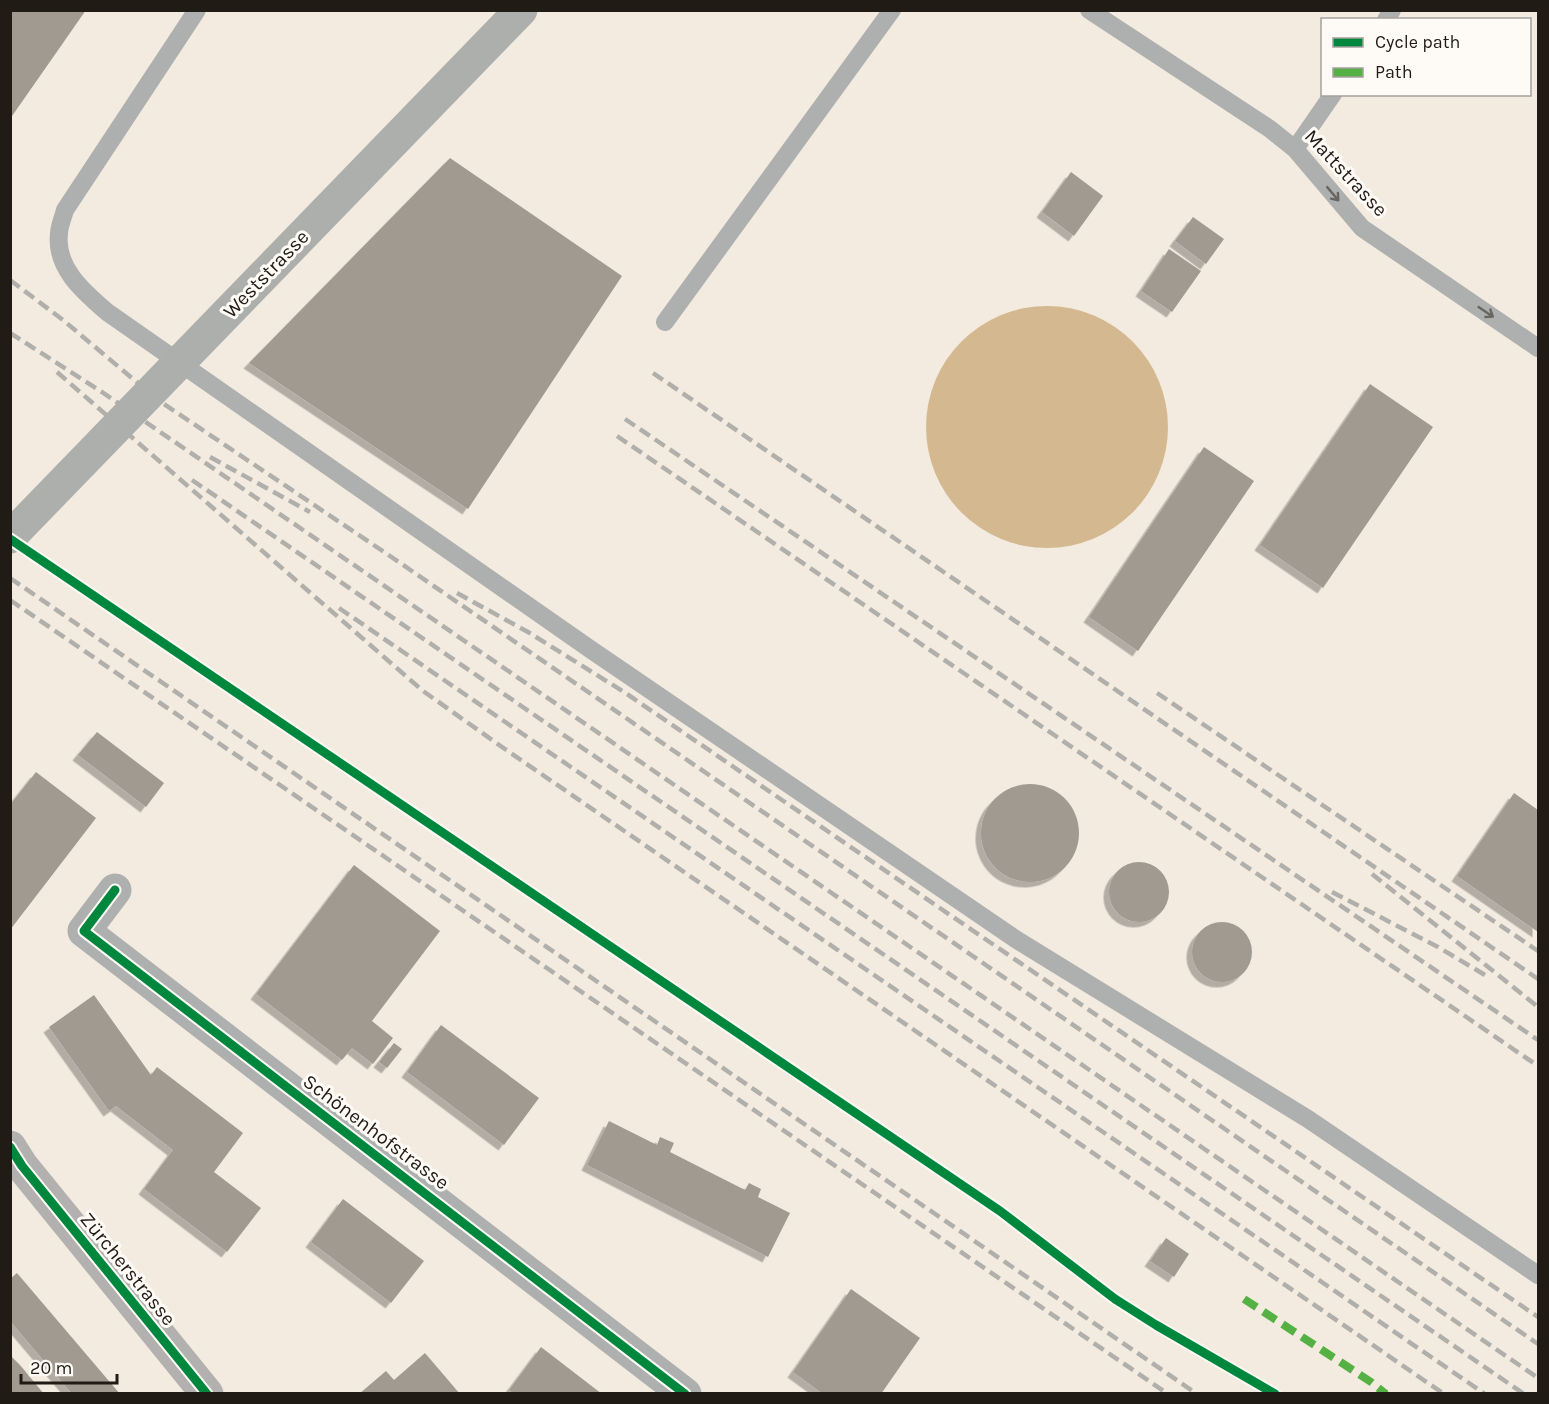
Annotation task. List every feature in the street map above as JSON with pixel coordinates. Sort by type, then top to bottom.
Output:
[{"type":"main road","name":"Weststrasse","points":[[10,537],[520,10]]},
{"type":"main road","name":"Zürcherstrasse","points":[[14,1156],[207,1394]]},
{"type":"street","name":"Schönenhofstrasse","points":[[115,890],[84,931],[685,1394]]},
{"type":"lane","points":[[197,10],[65,210],[58,234],[61,257],[78,286],[107,312],[590,649],[1017,940],[1308,1119],[1539,1275]]},
{"type":"lane","points":[[665,322],[892,10]]},
{"type":"lane","name":"Mattstrasse","points":[[1089,10],[1270,129],[1295,149],[1362,228],[1539,348]]},
{"type":"lane","points":[[1295,149],[1332,96]]},
{"type":"shaded area","points":[[1035,306],[1059,306],[1082,311],[1104,320],[1133,341],[1148,360],[1159,381],[1166,403],[1168,427],[1166,451],[1159,473],[1148,494],[1133,513],[1104,534],[1082,543],[1059,548],[1035,548],[1012,543],[990,534],[970,521],[953,504],[940,484],[931,462],[926,439],[926,415],[931,392],[940,370],[953,350],[970,333],[990,320],[1012,311]]},
{"type":"building","points":[[10,10],[86,10],[10,119]]},
{"type":"building","points":[[450,158],[622,276],[468,509],[249,363]]},
{"type":"building","points":[[1071,172],[1103,196],[1074,236],[1042,212]]},
{"type":"building","points":[[1193,217],[1224,239],[1206,264],[1175,241]]},
{"type":"building","points":[[1169,249],[1201,271],[1172,312],[1141,291]]},
{"type":"building","points":[[1370,384],[1433,427],[1323,588],[1260,545]]},
{"type":"building","points":[[1204,447],[1254,481],[1138,651],[1089,617]]},
{"type":"building","points":[[97,732],[164,783],[146,807],[78,755]]},
{"type":"building","points":[[36,772],[96,818],[10,930],[10,805]]},
{"type":"building","points":[[1030,784],[1049,787],[1065,798],[1076,814],[1079,833],[1076,852],[1065,868],[1049,879],[1030,882],[1011,879],[995,868],[984,852],[981,833],[984,814],[995,798],[1011,787]]},
{"type":"building","points":[[1514,793],[1538,810],[1538,932],[1457,876]]},
{"type":"building","points":[[1133,862],[1145,862],[1156,867],[1164,875],[1169,892],[1167,904],[1156,917],[1145,922],[1133,922],[1122,917],[1114,909],[1109,898],[1109,886],[1114,875],[1122,867]]},
{"type":"building","points":[[354,865],[440,931],[372,1021],[393,1038],[373,1064],[352,1048],[342,1060],[256,994]]},
{"type":"building","points":[[1216,922],[1228,922],[1239,927],[1247,935],[1252,952],[1250,964],[1239,977],[1228,982],[1216,982],[1205,977],[1197,969],[1192,958],[1192,946],[1197,935],[1205,927]]},
{"type":"building","points":[[94,995],[151,1075],[157,1067],[243,1133],[214,1172],[261,1208],[227,1252],[144,1189],[173,1150],[116,1106],[109,1111],[49,1027]]},
{"type":"building","points":[[441,1025],[539,1098],[504,1145],[407,1072]]},
{"type":"building","points":[[394,1043],[402,1049],[387,1068],[379,1062]]},
{"type":"building","points":[[609,1121],[657,1145],[660,1137],[674,1143],[670,1152],[745,1190],[749,1183],[761,1189],[758,1197],[790,1213],[768,1257],[587,1165]]},
{"type":"building","points":[[343,1199],[424,1261],[391,1303],[311,1242]]},
{"type":"building","points":[[1166,1238],[1189,1254],[1174,1277],[1150,1261]]},
{"type":"building","points":[[17,1273],[120,1394],[72,1394],[10,1321],[10,1279]]},
{"type":"building","points":[[851,1289],[920,1338],[881,1394],[823,1394],[793,1372]]},
{"type":"building","points":[[541,1347],[602,1394],[514,1394],[509,1390]]},
{"type":"building","points":[[425,1353],[460,1394],[359,1394],[386,1371],[394,1380]]},
{"type":"building","points":[[10,1355],[20,1365],[44,1394],[10,1394]]},
{"type":"railway","points":[[10,280],[63,320],[158,400],[390,556],[1538,1344]]},
{"type":"railway","points":[[10,333],[102,392],[1538,1378]]},
{"type":"railway","points":[[57,372],[423,691],[1444,1394]]},
{"type":"railway","points":[[653,373],[1538,979]]},
{"type":"railway","points":[[625,419],[1538,1040]]},
{"type":"railway","points":[[617,436],[1538,1066]]},
{"type":"railway","points":[[210,457],[310,512]]},
{"type":"railway","points":[[192,480],[1524,1394]]},
{"type":"railway","points":[[10,578],[1197,1394]]},
{"type":"railway","points":[[457,593],[528,632],[624,692],[1538,1317]]},
{"type":"railway","points":[[10,600],[1168,1394]]},
{"type":"railway","points":[[339,608],[1485,1394]]},
{"type":"railway","points":[[1157,693],[1538,951]]},
{"type":"railway","points":[[1372,874],[1538,1007]]},
{"type":"railway","points":[[1332,892],[1438,947],[1490,978]]},
{"type":"marked path","points":[[1244,1299],[1386,1394]]},
{"type":"cycle path","points":[[10,539],[1000,1211],[1115,1299],[1275,1394]]},
{"type":"cycle path","points":[[115,890],[84,931],[685,1394]]},
{"type":"cycle path","points":[[10,1147],[22,1166],[207,1394]]}]
